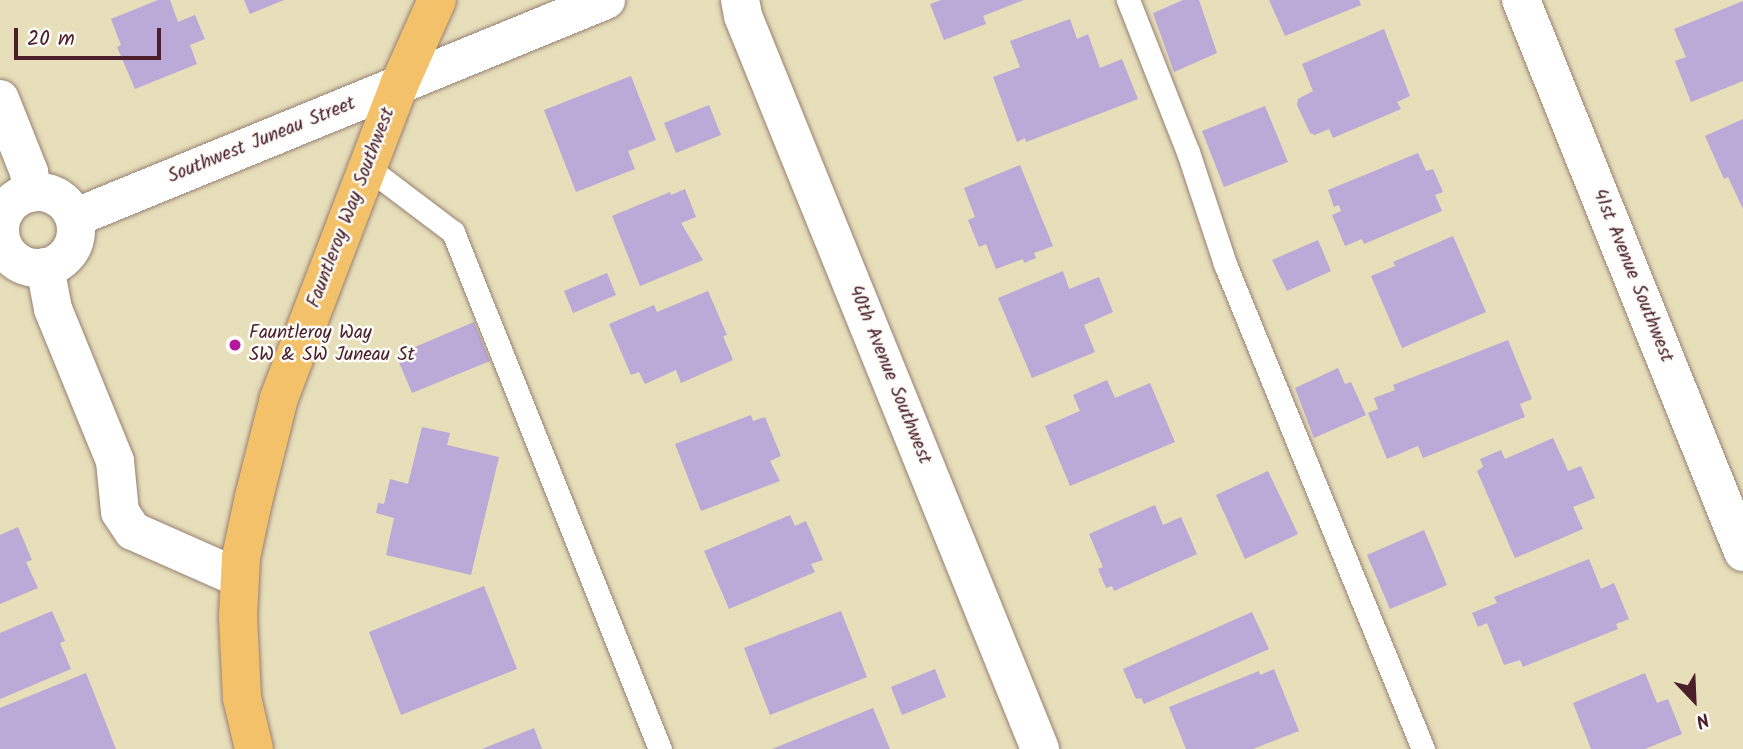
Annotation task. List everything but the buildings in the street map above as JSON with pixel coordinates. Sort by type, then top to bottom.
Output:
[{"type":"main road","name":"Fauntleroy Way Southwest","points":[[254,749],[242,698],[239,578],[243,545],[279,398],[434,1]]},
{"type":"street","name":"Southwest Juneau Street","points":[[74,218],[606,0]]},
{"type":"street","name":"40th Avenue Southwest","points":[[740,0],[743,16],[1040,749]]},
{"type":"street","name":"41st Avenue Southwest","points":[[1521,0],[1743,552]]},
{"type":"street","points":[[0,99],[29,172],[32,193]]},
{"type":"street","points":[[32,193],[48,193],[60,199],[74,218],[72,246],[56,263],[45,267],[21,265],[1,244],[0,225],[3,214],[11,202],[32,193]]},
{"type":"street","points":[[45,267],[53,309],[115,461],[120,512],[133,531],[239,578]]},
{"type":"lane","points":[[1128,0],[1188,152],[1225,264],[1423,749]]},
{"type":"lane","points":[[368,167],[453,232],[660,749]]},
{"type":"place","name":"Fauntleroy Way SW & SW Juneau St","points":[[235,345]]}]
